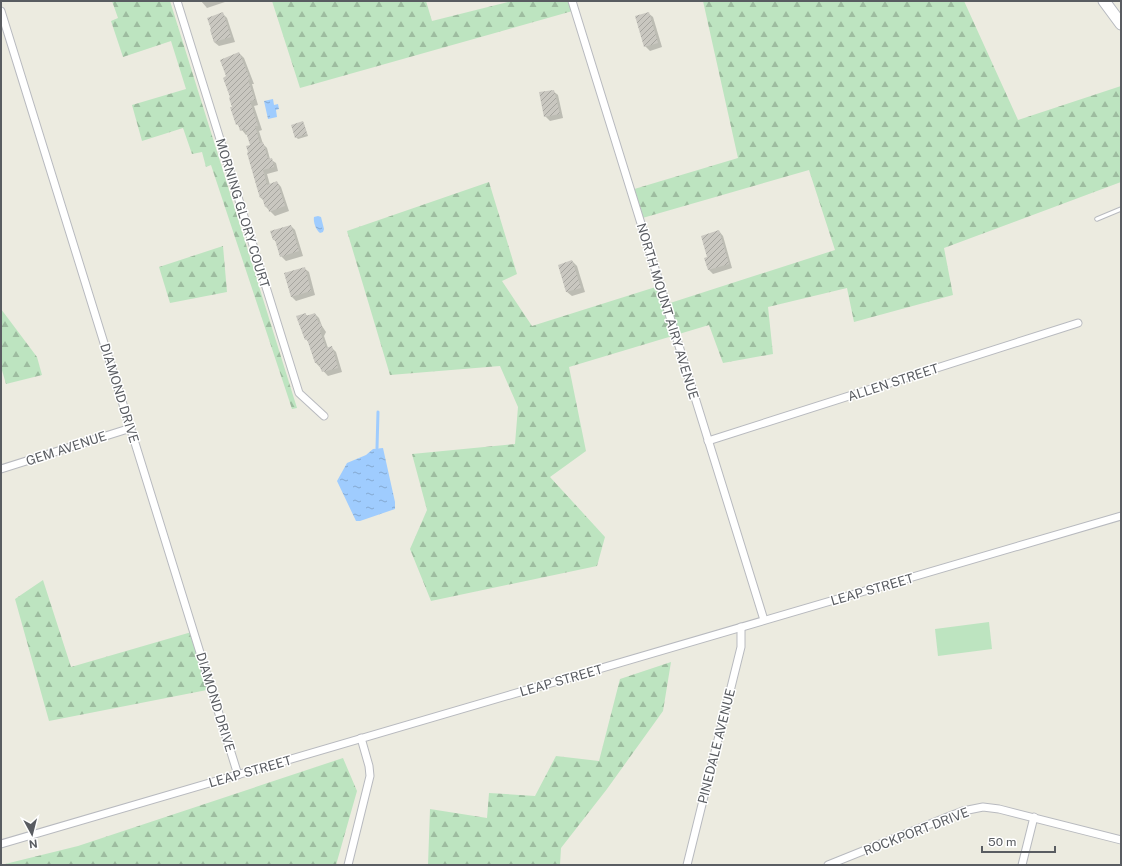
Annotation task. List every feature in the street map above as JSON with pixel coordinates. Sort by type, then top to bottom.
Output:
[{"type":"main road","points":[[1104,1],[1121,24]]},
{"type":"street","name":"MORNING GLORY COURT","points":[[178,1],[299,393],[324,416]]},
{"type":"street","name":"NORTH MOUNT AIRY AVENUE","points":[[572,1],[764,620]]},
{"type":"street","name":"DIAMOND DRIVE","points":[[1,11],[238,775]]},
{"type":"street","name":"ALLEN STREET","points":[[708,441],[1078,323]]},
{"type":"street","name":"GEM AVENUE","points":[[1,469],[131,428]]},
{"type":"street","name":"LEAP STREET","points":[[2,842],[238,775],[1121,516]]},
{"type":"street","name":"PINEDALE AVENUE","points":[[687,865],[741,647],[741,627]]},
{"type":"street","points":[[348,865],[370,776],[369,766],[361,738]]},
{"type":"street","name":"ROCKPORT DRIVE","points":[[828,865],[950,816],[983,807],[1034,817],[1121,840]]},
{"type":"street","points":[[1022,865],[1034,817]]},
{"type":"lane","points":[[1097,219],[1121,209]]},
{"type":"green space","points":[[112,1],[170,1],[297,408],[292,409],[211,165],[206,167],[202,152],[192,154],[183,128],[142,141],[132,105],[186,89],[171,41],[123,57],[111,21],[118,18]]},
{"type":"green space","points":[[272,1],[426,1],[432,21],[512,1],[573,1],[576,10],[300,88]]},
{"type":"green space","points":[[703,1],[964,1],[1018,120],[1121,86],[1121,182],[944,248],[953,295],[854,322],[847,288],[768,307],[773,354],[723,363],[709,325],[569,367],[586,451],[550,477],[605,537],[597,566],[431,601],[410,549],[427,510],[412,454],[515,444],[518,407],[500,366],[390,375],[347,231],[489,182],[517,274],[502,281],[532,326],[662,285],[667,304],[835,250],[809,170],[639,219],[631,190],[738,158]]},
{"type":"green space","points":[[223,246],[227,292],[170,303],[159,267]]},
{"type":"green space","points":[[1,309],[37,357],[42,375],[6,384],[1,367]]},
{"type":"green space","points":[[43,580],[71,667],[195,631],[212,689],[49,721],[15,599]]},
{"type":"green space","points":[[989,622],[992,649],[938,656],[935,629]]},
{"type":"green space","points":[[671,662],[663,711],[607,789],[561,848],[560,865],[428,865],[430,809],[487,818],[489,793],[535,796],[556,756],[599,761],[620,679]]},
{"type":"green space","points":[[343,758],[357,791],[336,865],[1,865],[78,846]]},
{"type":"water","points":[[273,99],[274,105],[278,104],[279,109],[276,110],[277,117],[268,119],[264,101]]},
{"type":"water","points":[[314,217],[321,217],[324,229],[323,232],[320,233],[316,228],[314,221]]},
{"type":"water","points":[[383,448],[395,502],[395,509],[356,521],[337,481],[347,463],[366,455],[373,449]]},
{"type":"building","points":[[223,12],[231,37],[214,42],[207,18]]},
{"type":"building","points":[[649,12],[658,43],[644,47],[635,16]]},
{"type":"building","points":[[239,52],[250,79],[248,80],[255,100],[250,101],[258,126],[255,126],[260,143],[263,142],[268,159],[272,158],[274,167],[263,170],[267,185],[277,181],[285,206],[269,212],[268,206],[265,207],[262,197],[260,198],[257,188],[247,153],[246,146],[250,145],[245,129],[240,131],[238,124],[236,125],[230,107],[232,107],[230,97],[223,78],[226,76],[220,60]]},
{"type":"building","points":[[554,90],[560,114],[544,117],[539,92]]},
{"type":"building","points":[[303,121],[307,134],[295,138],[291,125]]},
{"type":"building","points":[[291,225],[299,251],[280,257],[275,240],[273,240],[270,231]]},
{"type":"building","points":[[719,230],[729,264],[708,270],[704,258],[707,257],[701,236]]},
{"type":"building","points":[[572,260],[581,288],[566,292],[558,265]]},
{"type":"building","points":[[305,267],[311,291],[291,297],[284,273]]},
{"type":"building","points":[[306,313],[306,316],[315,313],[318,322],[322,327],[320,331],[326,348],[332,346],[338,368],[322,372],[318,362],[315,363],[307,339],[305,340],[296,316]]},
{"type":"waterway","points":[[377,448],[378,412]]}]
